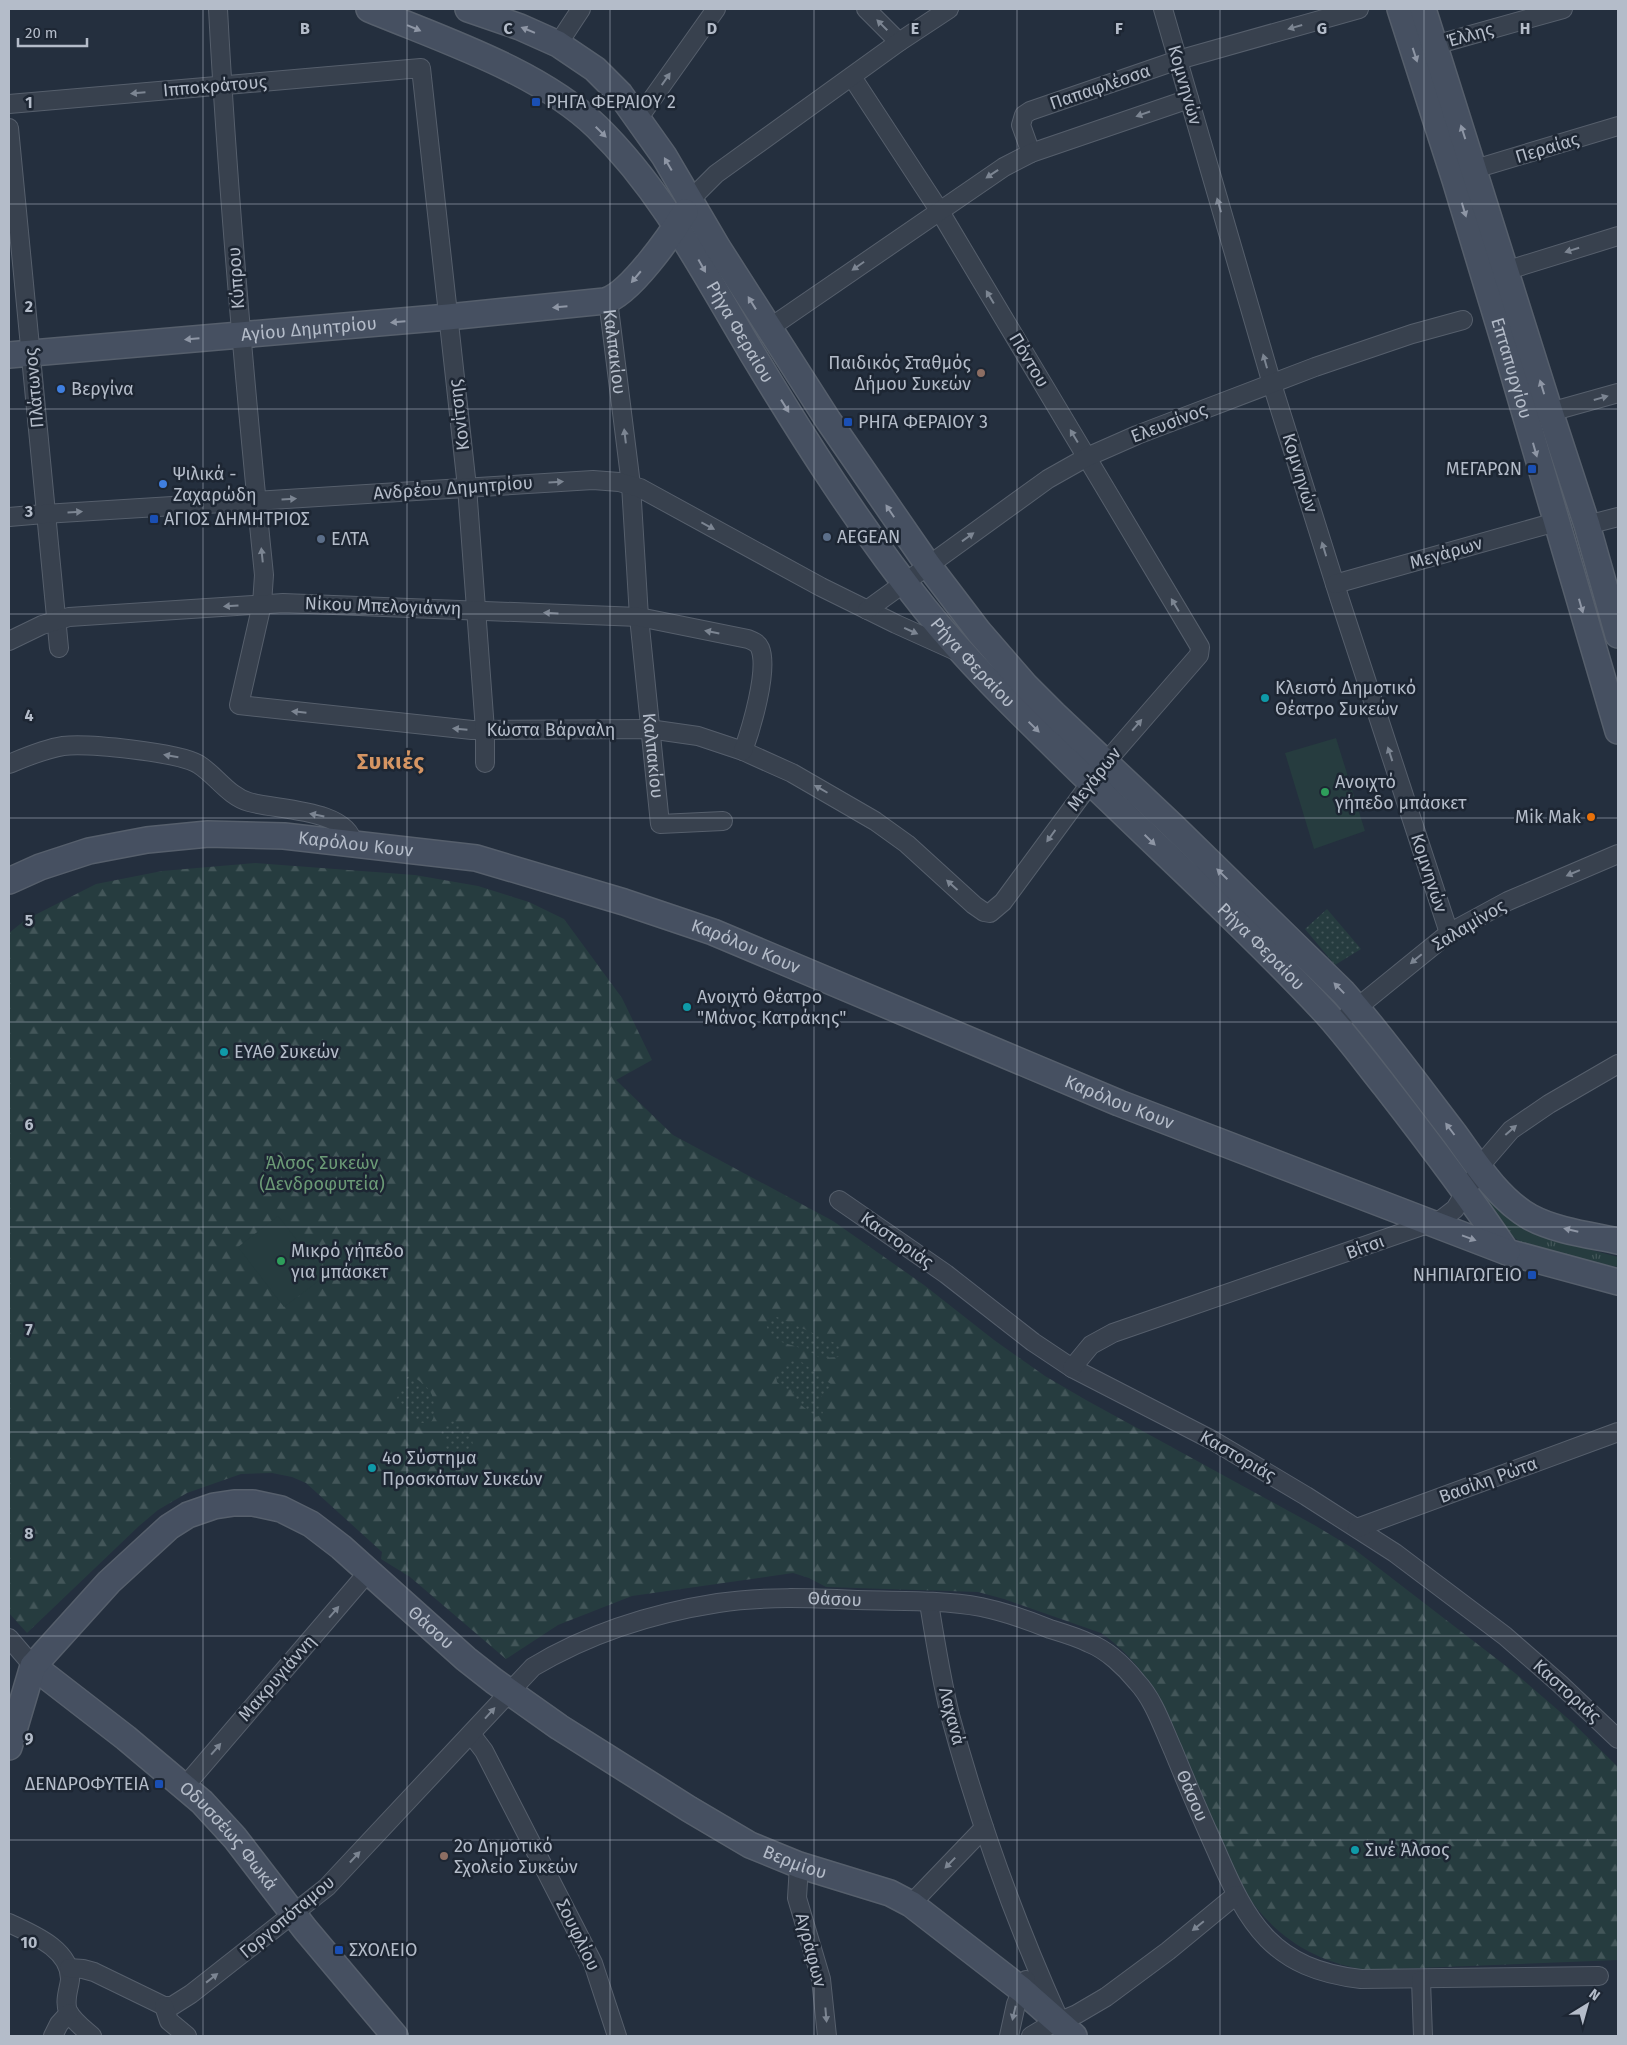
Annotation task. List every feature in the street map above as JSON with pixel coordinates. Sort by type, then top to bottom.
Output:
[{"type":"street","name":"Κύπρου","points":[[218,9],[241,335],[264,576],[262,604],[239,706]]},
{"type":"street","name":"Ρήγα Φεραίου","points":[[369,9],[505,68],[534,83],[568,104],[598,128],[631,165],[676,224],[793,419],[858,519],[905,583],[985,679],[1254,941],[1336,1024],[1467,1192],[1506,1252]]},
{"type":"street","name":"Ρήγα Φεραίου","points":[[468,9],[520,27],[558,44],[595,69],[620,94],[664,156],[768,328],[828,420],[952,599],[1004,663],[1048,709],[1106,762],[1287,936],[1357,1008],[1480,1168],[1503,1194],[1530,1217],[1552,1226],[1618,1241]]},
{"type":"street","points":[[558,44],[581,9]]},
{"type":"street","points":[[638,119],[716,9]]},
{"type":"street","points":[[866,9],[899,42]]},
{"type":"street","name":"Καλπακίου","points":[[723,821],[660,824],[639,617],[631,485],[608,300],[623,292],[703,186],[716,174],[899,42],[949,9]]},
{"type":"street","name":"Κομνηνών","points":[[1163,9],[1272,384],[1449,933]]},
{"type":"street","name":"Παπαφλέσσα","points":[[1032,152],[1021,125],[1024,115],[1030,110],[1178,60],[1359,9]]},
{"type":"street","name":"Επταπυργίου","points":[[1400,9],[1455,180],[1618,731]]},
{"type":"street","name":"Επταπυργίου","points":[[1423,9],[1587,525],[1618,635]]},
{"type":"street","name":"Έλλης","points":[[1435,45],[1563,9]]},
{"type":"street","name":"Ιπποκράτους","points":[[9,104],[421,68]]},
{"type":"street","name":"Κονίτσης","points":[[421,68],[467,487],[485,730],[485,763]]},
{"type":"street","name":"Πόντου","points":[[852,77],[938,210],[1200,647]]},
{"type":"street","points":[[768,328],[938,210],[1004,167],[1032,152],[1189,99]]},
{"type":"street","name":"Περαίας","points":[[1475,169],[1618,126]]},
{"type":"street","name":"Πλάτωνος","points":[[9,128],[20,354],[44,514],[59,648]]},
{"type":"street","points":[[1505,270],[1618,236]]},
{"type":"street","name":"Αγίου Δημητρίου","points":[[20,354],[448,318],[594,304],[608,300]]},
{"type":"street","name":"Ελευσίνος","points":[[867,610],[1048,479],[1086,457],[1137,435],[1272,384],[1396,339],[1463,320]]},
{"type":"street","points":[[1550,412],[1618,393]]},
{"type":"street","name":"Ανδρέου Δημητρίου","points":[[9,517],[598,480],[631,485],[867,610],[963,654]]},
{"type":"street","points":[[1587,525],[1618,517]]},
{"type":"street","name":"Μεγάρων","points":[[1335,584],[1556,522]]},
{"type":"street","name":"Νίκου Μπελογιάννη","points":[[9,641],[42,625],[70,617],[262,604],[292,603],[639,617],[748,639],[758,645],[762,654],[759,695],[752,726],[743,751]]},
{"type":"street","name":"Μεγάρων","points":[[990,913],[1003,902],[1106,762],[1199,655],[1200,647]]},
{"type":"street","name":"Κώστα Βάρναλη","points":[[239,706],[394,723],[485,730],[649,729],[698,736],[743,751],[792,773],[888,829],[974,905],[984,912],[990,913]]},
{"type":"street","points":[[9,764],[52,748],[66,746],[114,748],[188,759],[212,774],[233,794],[248,802],[334,820],[346,829],[353,844]]},
{"type":"street","name":"Καρόλου Κουν","points":[[9,881],[40,867],[84,853],[169,837],[242,834],[476,858],[552,879],[713,932],[1110,1100],[1506,1252]]},
{"type":"street","name":"Σαλαμίνος","points":[[1336,1024],[1449,933],[1498,906],[1618,854]]},
{"type":"street","name":"Βίτσι","points":[[1072,1368],[1091,1346],[1114,1333],[1432,1224],[1450,1213],[1467,1192],[1480,1168],[1500,1140],[1522,1120],[1618,1064]]},
{"type":"street","name":"Καστοριάς","points":[[839,1200],[923,1258],[1033,1342],[1072,1368],[1212,1440],[1358,1528],[1434,1581],[1498,1631],[1560,1684],[1618,1739]]},
{"type":"street","points":[[1506,1252],[1618,1282]]},
{"type":"street","name":"Βασίλη Ρώτα","points":[[1358,1528],[1618,1432]]},
{"type":"street","name":"Θάσου","points":[[33,1666],[109,1582],[169,1527],[188,1515],[214,1506],[234,1502],[282,1508],[311,1524],[369,1571],[454,1649],[508,1692],[533,1667],[574,1645],[612,1630],[671,1612],[719,1603],[793,1598],[928,1602],[990,1609],[1091,1643],[1107,1654],[1137,1681],[1146,1693],[1166,1734],[1245,1912],[1261,1933],[1284,1953],[1307,1966],[1336,1975],[1360,1979],[1421,1980],[1599,1976]]},
{"type":"street","name":"Μακρυγιάννη","points":[[184,1786],[369,1571]]},
{"type":"street","name":"Λαχανά","points":[[928,1602],[951,1715],[984,1828],[1035,1965],[1067,2029]]},
{"type":"street","points":[[9,1638],[33,1666],[9,1747]]},
{"type":"street","name":"Οδυσσέως Φωκά","points":[[33,1666],[184,1786],[212,1812],[395,2036]]},
{"type":"street","name":"Γοργοπόταμου","points":[[168,2006],[196,1991],[327,1887],[508,1692]]},
{"type":"street","name":"Βερμίου","points":[[508,1692],[559,1727],[750,1845],[799,1865],[873,1887],[911,1904],[1022,1990],[1067,2029]]},
{"type":"street","name":"Σουφλίου","points":[[471,1734],[484,1751],[593,1963],[617,2036]]},
{"type":"street","points":[[911,1904],[984,1828]]},
{"type":"street","name":"Αγράφων","points":[[799,1865],[798,1898],[821,1978],[827,2036]]},
{"type":"street","points":[[1031,2036],[1040,2030],[1067,2029],[1083,2011],[1124,1984],[1236,1895]]},
{"type":"street","points":[[9,1923],[53,1947],[61,1955],[69,1968],[70,1980],[67,2004],[70,2013],[92,2036]]},
{"type":"street","points":[[1010,2036],[1014,2012],[1022,1990],[1035,1965]]},
{"type":"street","points":[[69,1968],[94,1972],[168,2006],[167,2018],[187,2036]]},
{"type":"street","points":[[1421,1980],[1422,2036]]},
{"type":"street","points":[[53,2036],[59,2024],[70,2013]]},
{"type":"green space","name":"Ανοιχτό γήπεδο μπάσκετ","points":[[1336,738],[1365,831],[1314,849],[1285,753]]},
{"type":"green space","name":"Άλσος Συκεών (Δενδροφυτεία)","points":[[255,863],[415,875],[478,886],[529,902],[564,919],[622,998],[652,1060],[616,1080],[673,1135],[833,1221],[924,1285],[994,1340],[1045,1376],[1316,1526],[1354,1549],[1515,1673],[1573,1723],[1618,1767],[1618,1960],[1368,1970],[1331,1961],[1298,1945],[1270,1923],[1246,1893],[1230,1863],[1166,1712],[1146,1678],[1130,1658],[1101,1633],[1004,1599],[978,1592],[826,1587],[809,1578],[793,1573],[632,1596],[558,1625],[506,1659],[410,1577],[381,1559],[382,1552],[306,1483],[292,1477],[272,1473],[241,1474],[187,1493],[158,1510],[27,1633],[9,1613],[9,933],[25,920],[96,884],[162,871]]},
{"type":"green space","points":[[1327,909],[1361,949],[1335,965],[1305,929]]},
{"type":"green space","points":[[1484,1197],[1491,1197],[1527,1229],[1549,1239],[1618,1257],[1618,1267],[1547,1252],[1520,1242],[1503,1227]]},
{"type":"green space","name":"Μικρό γήπεδο για μπάσκετ","points":[[278,1216],[325,1276],[284,1307],[238,1247]]},
{"type":"green space","points":[[777,1317],[835,1343],[839,1347],[839,1357],[820,1358],[807,1350],[772,1339],[766,1325],[769,1318]]},
{"type":"green space","points":[[799,1360],[832,1385],[820,1400],[823,1413],[817,1417],[798,1403],[792,1389],[786,1390],[777,1382],[776,1376],[787,1362]]},
{"type":"green space","points":[[411,1375],[428,1389],[433,1398],[434,1416],[429,1424],[417,1422],[397,1398],[407,1377]]},
{"type":"green space","points":[[455,1421],[466,1430],[471,1438],[473,1460],[467,1465],[461,1464],[452,1458],[441,1433],[447,1422]]},
{"type":"place","name":"ΡΗΓΑ ΦΕΡΑΙΟΥ 2","points":[[536,102]]},
{"type":"place","name":"Παιδικός Σταθμός Δήμου Συκεών","points":[[981,373]]},
{"type":"place","name":"Βεργίνα","points":[[61,389]]},
{"type":"place","name":"ΡΗΓΑ ΦΕΡΑΙΟΥ 3","points":[[848,422]]},
{"type":"place","name":"ΜΕΓΑΡΩΝ","points":[[1532,469]]},
{"type":"place","name":"Ψιλικά - Ζαχαρώδη","points":[[163,484]]},
{"type":"place","name":"ΑΓΙΟΣ ΔΗΜΗΤΡΙΟΣ","points":[[154,519]]},
{"type":"place","name":"AEGEAN","points":[[827,537]]},
{"type":"place","name":"ΕΛΤΑ","points":[[321,539]]},
{"type":"place","name":"Κλειστό Δημοτικό Θέατρο Συκεών","points":[[1265,698]]},
{"type":"place","name":"Ανοιχτό γήπεδο μπάσκετ","points":[[1325,792]]},
{"type":"place","name":"Mik Mak","points":[[1591,817]]},
{"type":"place","name":"Ανοιχτό Θέατρο \"Μάνος Κατράκης\"","points":[[687,1007]]},
{"type":"place","name":"ΕΥΑΘ Συκεών","points":[[224,1052]]},
{"type":"place","name":"Μικρό γήπεδο για μπάσκετ","points":[[281,1261]]},
{"type":"place","name":"ΝΗΠΙΑΓΩΓΕΙΟ","points":[[1532,1275]]},
{"type":"place","name":"4ο Σύστημα Προσκόπων Συκεών","points":[[372,1468]]},
{"type":"place","name":"ΔΕΝΔΡΟΦΥΤΕΙΑ","points":[[159,1784]]},
{"type":"place","name":"Σινέ Άλσος","points":[[1355,1850]]},
{"type":"place","name":"2ο Δημοτικό Σχολείο Συκεών","points":[[444,1856]]},
{"type":"place","name":"ΣΧΟΛΕΙΟ","points":[[339,1950]]},
{"type":"district","name":"Συκιές","points":[[391,761]]}]
